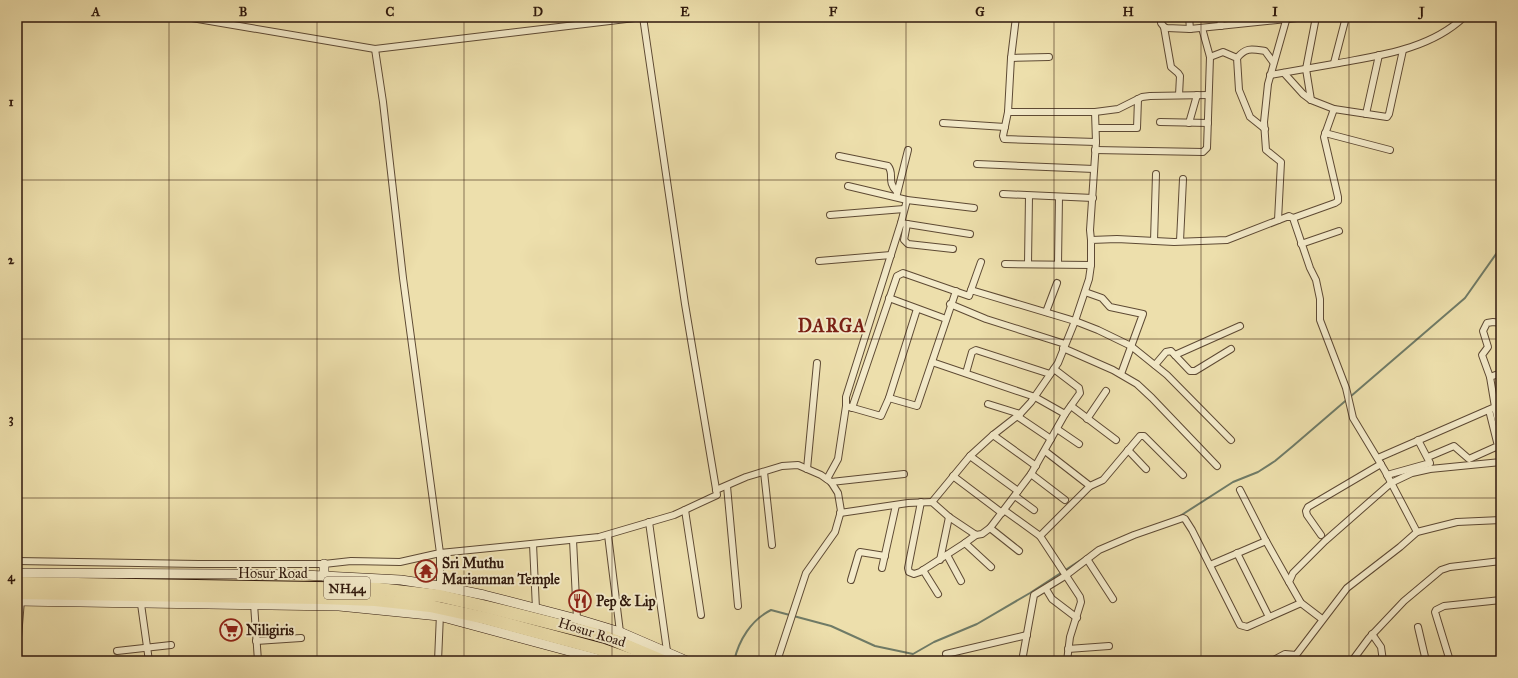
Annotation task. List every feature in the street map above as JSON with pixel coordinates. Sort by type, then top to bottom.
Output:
[{"type":"highway","name":"Hosur Road","points":[[17,583],[440,591],[487,607],[606,637],[632,647],[665,656]]},
{"type":"highway","name":"Hosur Road","points":[[18,598],[321,598],[375,600],[440,613],[485,618],[600,649],[634,661]]},
{"type":"street","points":[[17,561],[199,564],[324,564],[350,562],[400,562],[440,553],[599,538],[674,515],[717,495],[677,251],[643,17],[375,49],[186,17]]},
{"type":"street","points":[[1016,17],[1011,58],[1008,112],[1003,136],[1004,140],[1096,142]]},
{"type":"street","points":[[1160,17],[1161,23],[1164,27],[1171,67],[1180,76],[1179,95]]},
{"type":"street","points":[[1189,17],[1190,29]]},
{"type":"street","points":[[1220,17],[1221,26]]},
{"type":"street","points":[[1164,27],[1190,29],[1221,26],[1248,20],[1307,17]]},
{"type":"street","points":[[1311,100],[1306,69],[1316,17]]},
{"type":"street","points":[[1334,63],[1346,17]]},
{"type":"street","points":[[1270,75],[1403,50],[1425,42],[1464,17]]},
{"type":"street","points":[[1278,220],[1281,162],[1266,150],[1264,129],[1270,75],[1286,18]]},
{"type":"street","points":[[1095,150],[1203,152],[1207,148],[1210,57],[1202,28]]},
{"type":"street","points":[[375,49],[383,102],[401,264],[440,553],[440,591]]},
{"type":"street","points":[[1264,129],[1250,117],[1239,90],[1237,58],[1242,52],[1249,49],[1264,51],[1273,62]]},
{"type":"street","points":[[1284,73],[1303,94],[1311,100],[1334,109],[1387,117],[1389,114],[1403,50]]},
{"type":"street","points":[[1210,57],[1223,52],[1237,58]]},
{"type":"street","points":[[1366,114],[1379,55]]},
{"type":"street","points":[[1011,58],[1049,57]]},
{"type":"street","points":[[1189,123],[1197,95]]},
{"type":"street","points":[[1008,112],[1095,112],[1118,109],[1138,99],[1150,96],[1208,95]]},
{"type":"street","points":[[1096,128],[1137,128],[1138,99]]},
{"type":"street","points":[[1091,240],[1227,240],[1286,217],[1293,218],[1336,203],[1338,197],[1324,137],[1334,109]]},
{"type":"street","points":[[932,502],[970,456],[1018,415],[1034,397],[1058,363],[1075,321],[1089,279],[1091,265],[1090,230],[1096,142],[1095,112]]},
{"type":"street","points":[[1160,122],[1208,123]]},
{"type":"street","points":[[943,123],[1004,127]]},
{"type":"street","points":[[1325,132],[1390,150]]},
{"type":"street","points":[[897,195],[908,150]]},
{"type":"street","points":[[840,156],[888,166],[890,170],[891,185],[897,195]]},
{"type":"street","points":[[977,164],[1094,169]]},
{"type":"street","points":[[1154,241],[1156,174]]},
{"type":"street","points":[[1180,241],[1183,179]]},
{"type":"street","points":[[848,186],[897,195],[907,200],[974,208]]},
{"type":"street","points":[[1003,194],[1093,198]]},
{"type":"street","points":[[1028,264],[1029,196]]},
{"type":"street","points":[[1058,264],[1059,197]]},
{"type":"street","points":[[907,200],[904,209],[904,240],[908,244],[953,249]]},
{"type":"street","points":[[830,215],[904,209]]},
{"type":"street","points":[[1293,218],[1301,244],[1316,280],[1320,299],[1320,320],[1346,388],[1353,418],[1387,475],[1417,532]]},
{"type":"street","points":[[904,224],[970,234]]},
{"type":"street","points":[[849,407],[846,397],[891,255],[904,224]]},
{"type":"street","points":[[1301,244],[1339,231]]},
{"type":"street","points":[[819,260],[891,255]]},
{"type":"street","points":[[829,481],[838,459],[849,407],[897,276],[901,273],[969,296],[980,262]]},
{"type":"street","points":[[1005,264],[1091,265]]},
{"type":"street","points":[[1046,312],[1056,283]]},
{"type":"street","points":[[971,290],[1075,321],[1131,346],[1179,387],[1231,440]]},
{"type":"street","points":[[889,398],[917,406],[950,304],[956,291]]},
{"type":"street","points":[[1085,292],[1102,298],[1110,307],[1143,314],[1121,374]]},
{"type":"street","points":[[889,298],[946,319]]},
{"type":"street","points":[[950,304],[986,319],[1064,346],[1121,374],[1146,392],[1217,466]]},
{"type":"street","points":[[849,407],[881,416],[889,398],[917,309]]},
{"type":"street","points":[[1428,457],[1454,446],[1469,459],[1498,446],[1492,408],[1490,377],[1482,356],[1488,347],[1483,331],[1488,323],[1501,323]]},
{"type":"street","points":[[1174,355],[1240,326]]},
{"type":"street","points":[[1155,365],[1166,352],[1171,351],[1192,372],[1231,349]]},
{"type":"street","points":[[840,514],[896,505],[932,502],[949,517],[976,534],[982,534],[990,528],[1031,474],[1080,390],[1052,372],[976,350],[972,352],[966,373]]},
{"type":"street","points":[[932,362],[1034,397],[1065,414]]},
{"type":"street","points":[[807,469],[817,363]]},
{"type":"street","points":[[1490,377],[1501,373]]},
{"type":"street","points":[[1087,419],[1106,391]]},
{"type":"street","points":[[988,404],[1018,415],[1051,439]]},
{"type":"street","points":[[1071,406],[1116,440]]},
{"type":"street","points":[[1492,408],[1501,434]]},
{"type":"street","points":[[1320,535],[1307,515],[1306,511],[1308,507],[1379,461],[1418,440],[1492,408]]},
{"type":"street","points":[[1057,429],[1079,444]]},
{"type":"street","points":[[993,435],[1036,466]]},
{"type":"street","points":[[1040,536],[1090,486],[1103,480],[1140,436],[1144,436],[1183,475]]},
{"type":"street","points":[[1387,475],[1430,464],[1431,461],[1418,440]]},
{"type":"street","points":[[1128,450],[1146,469]]},
{"type":"street","points":[[1045,451],[1090,486]]},
{"type":"street","points":[[970,456],[1017,493],[1034,510]]},
{"type":"street","points":[[1290,582],[1293,573],[1325,541],[1391,483],[1412,473],[1430,469],[1501,462]]},
{"type":"street","points":[[716,490],[782,466],[798,465],[821,475],[829,481],[838,493],[840,514],[835,532],[806,573],[777,661]]},
{"type":"street","points":[[764,472],[772,545]]},
{"type":"street","points":[[829,481],[904,474]]},
{"type":"street","points":[[1031,474],[1065,500]]},
{"type":"street","points":[[952,476],[1040,536],[1080,597],[1081,602],[1070,637],[1067,661]]},
{"type":"street","points":[[727,486],[738,606]]},
{"type":"street","points":[[1240,490],[1266,541],[1301,603],[1322,619]]},
{"type":"street","points":[[921,502],[908,568],[909,572],[914,574],[923,570],[965,544],[976,534]]},
{"type":"street","points":[[882,568],[896,505]]},
{"type":"street","points":[[685,510],[701,615]]},
{"type":"street","points":[[940,560],[949,517]]},
{"type":"street","points":[[1022,661],[1034,595],[1046,589],[1104,548],[1183,518],[1186,519],[1192,530],[1240,625],[1247,627],[1301,603]]},
{"type":"street","points":[[1272,661],[1285,654],[1295,658],[1322,619],[1347,588],[1417,532],[1457,522],[1501,520]]},
{"type":"street","points":[[649,522],[665,656]]},
{"type":"street","points":[[990,528],[1019,551]]},
{"type":"street","points":[[608,535],[620,632]]},
{"type":"street","points":[[574,540],[577,619]]},
{"type":"street","points":[[1210,565],[1266,541]]},
{"type":"street","points":[[533,544],[536,609]]},
{"type":"street","points":[[965,544],[991,567]]},
{"type":"street","points":[[851,580],[860,552],[885,556]]},
{"type":"street","points":[[1238,553],[1269,617]]},
{"type":"street","points":[[947,555],[961,581]]},
{"type":"street","points":[[1087,559],[1114,599]]},
{"type":"street","points":[[1352,661],[1372,634],[1404,601],[1441,570],[1450,567],[1501,561]]},
{"type":"street","points":[[324,564],[324,576]]},
{"type":"street","points":[[923,570],[938,594]]},
{"type":"street","points":[[17,573],[231,574],[324,576],[401,580],[440,591],[536,609],[577,619],[620,632],[665,656],[687,661]]},
{"type":"street","points":[[1046,589],[1052,599],[1077,618]]},
{"type":"street","points":[[17,650],[18,598],[141,604],[339,606],[440,613],[606,661]]},
{"type":"street","points":[[1450,661],[1435,612],[1436,610],[1444,606],[1501,600]]},
{"type":"street","points":[[141,604],[149,661]]},
{"type":"street","points":[[254,604],[258,661]]},
{"type":"street","points":[[438,661],[440,613]]},
{"type":"street","points":[[1418,627],[1426,661]]},
{"type":"street","points":[[1372,634],[1381,647],[1383,661]]},
{"type":"street","points":[[946,654],[1027,635]]},
{"type":"street","points":[[256,641],[301,638]]},
{"type":"street","points":[[117,651],[171,645]]},
{"type":"street","points":[[1068,649],[1109,646]]},
{"type":"waterway","points":[[1180,516],[1233,482],[1258,472],[1275,461],[1293,446],[1465,298],[1501,247]]},
{"type":"waterway","points":[[734,661],[739,646],[747,631],[757,619],[771,610],[831,626],[875,646],[913,654],[934,642],[977,624],[1030,593],[1090,554]]},
{"type":"place","name":"Sri Muthu Mariamman Temple","points":[[426,571]]},
{"type":"place","name":"Pep & Lip","points":[[580,601]]},
{"type":"place","name":"Niligiris","points":[[231,630]]},
{"type":"district","name":"DARGA","points":[[832,326]]}]
